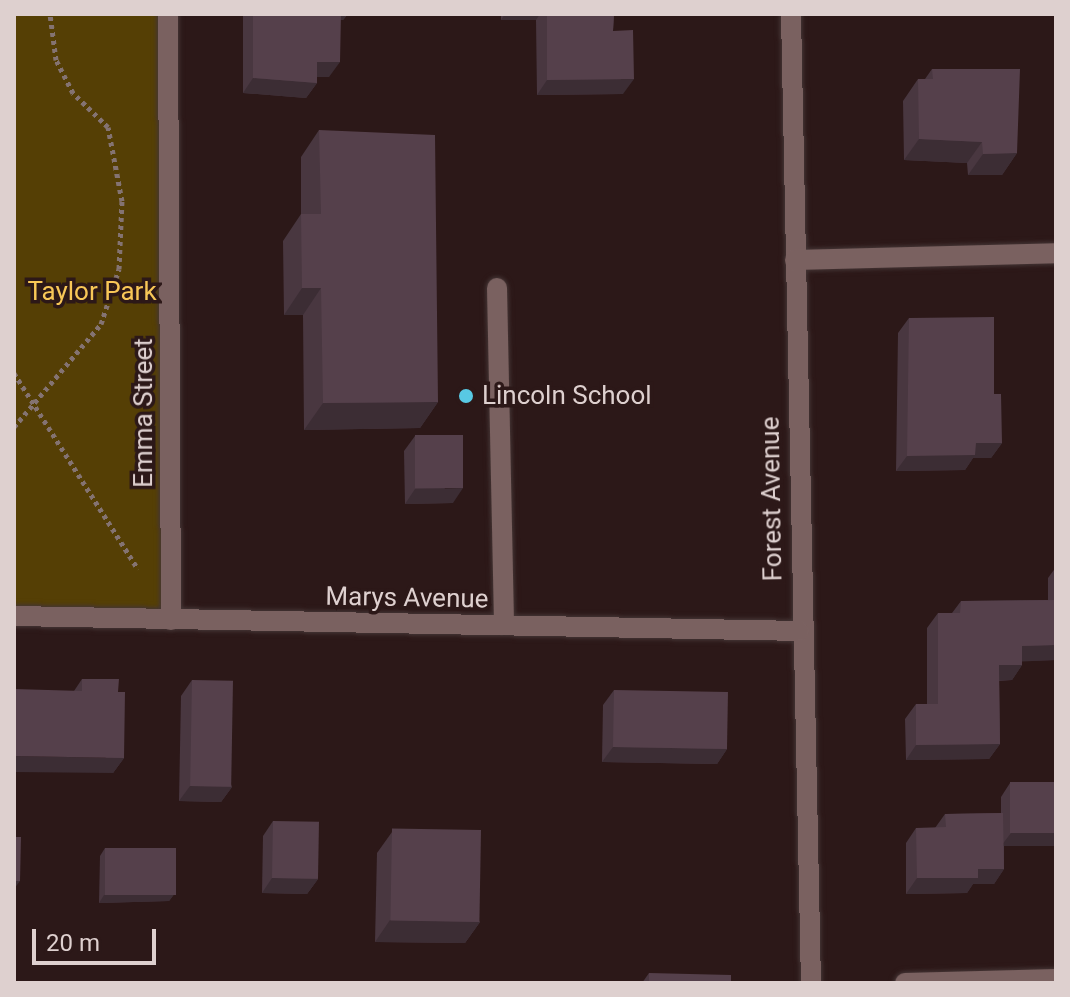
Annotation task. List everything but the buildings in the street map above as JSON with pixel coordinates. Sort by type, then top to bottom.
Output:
[{"type":"street","name":"Emma Street","points":[[168,14],[171,620]]},
{"type":"street","name":"Forest Avenue","points":[[791,14],[799,631],[811,983]]},
{"type":"street","points":[[795,260],[1056,253]]},
{"type":"street","points":[[497,288],[504,625]]},
{"type":"street","name":"Marys Avenue","points":[[14,616],[799,631]]},
{"type":"street","points":[[905,983],[1056,979]]},
{"type":"path","points":[[14,427],[34,408],[101,324],[119,269],[122,201],[108,127],[73,93],[56,60],[50,14]]},
{"type":"path","points":[[14,373],[139,570],[171,571]]},
{"type":"green space","name":"Taylor Park","points":[[14,14],[168,14],[168,617],[14,617]]},
{"type":"place","name":"Lincoln School","points":[[466,396]]}]
